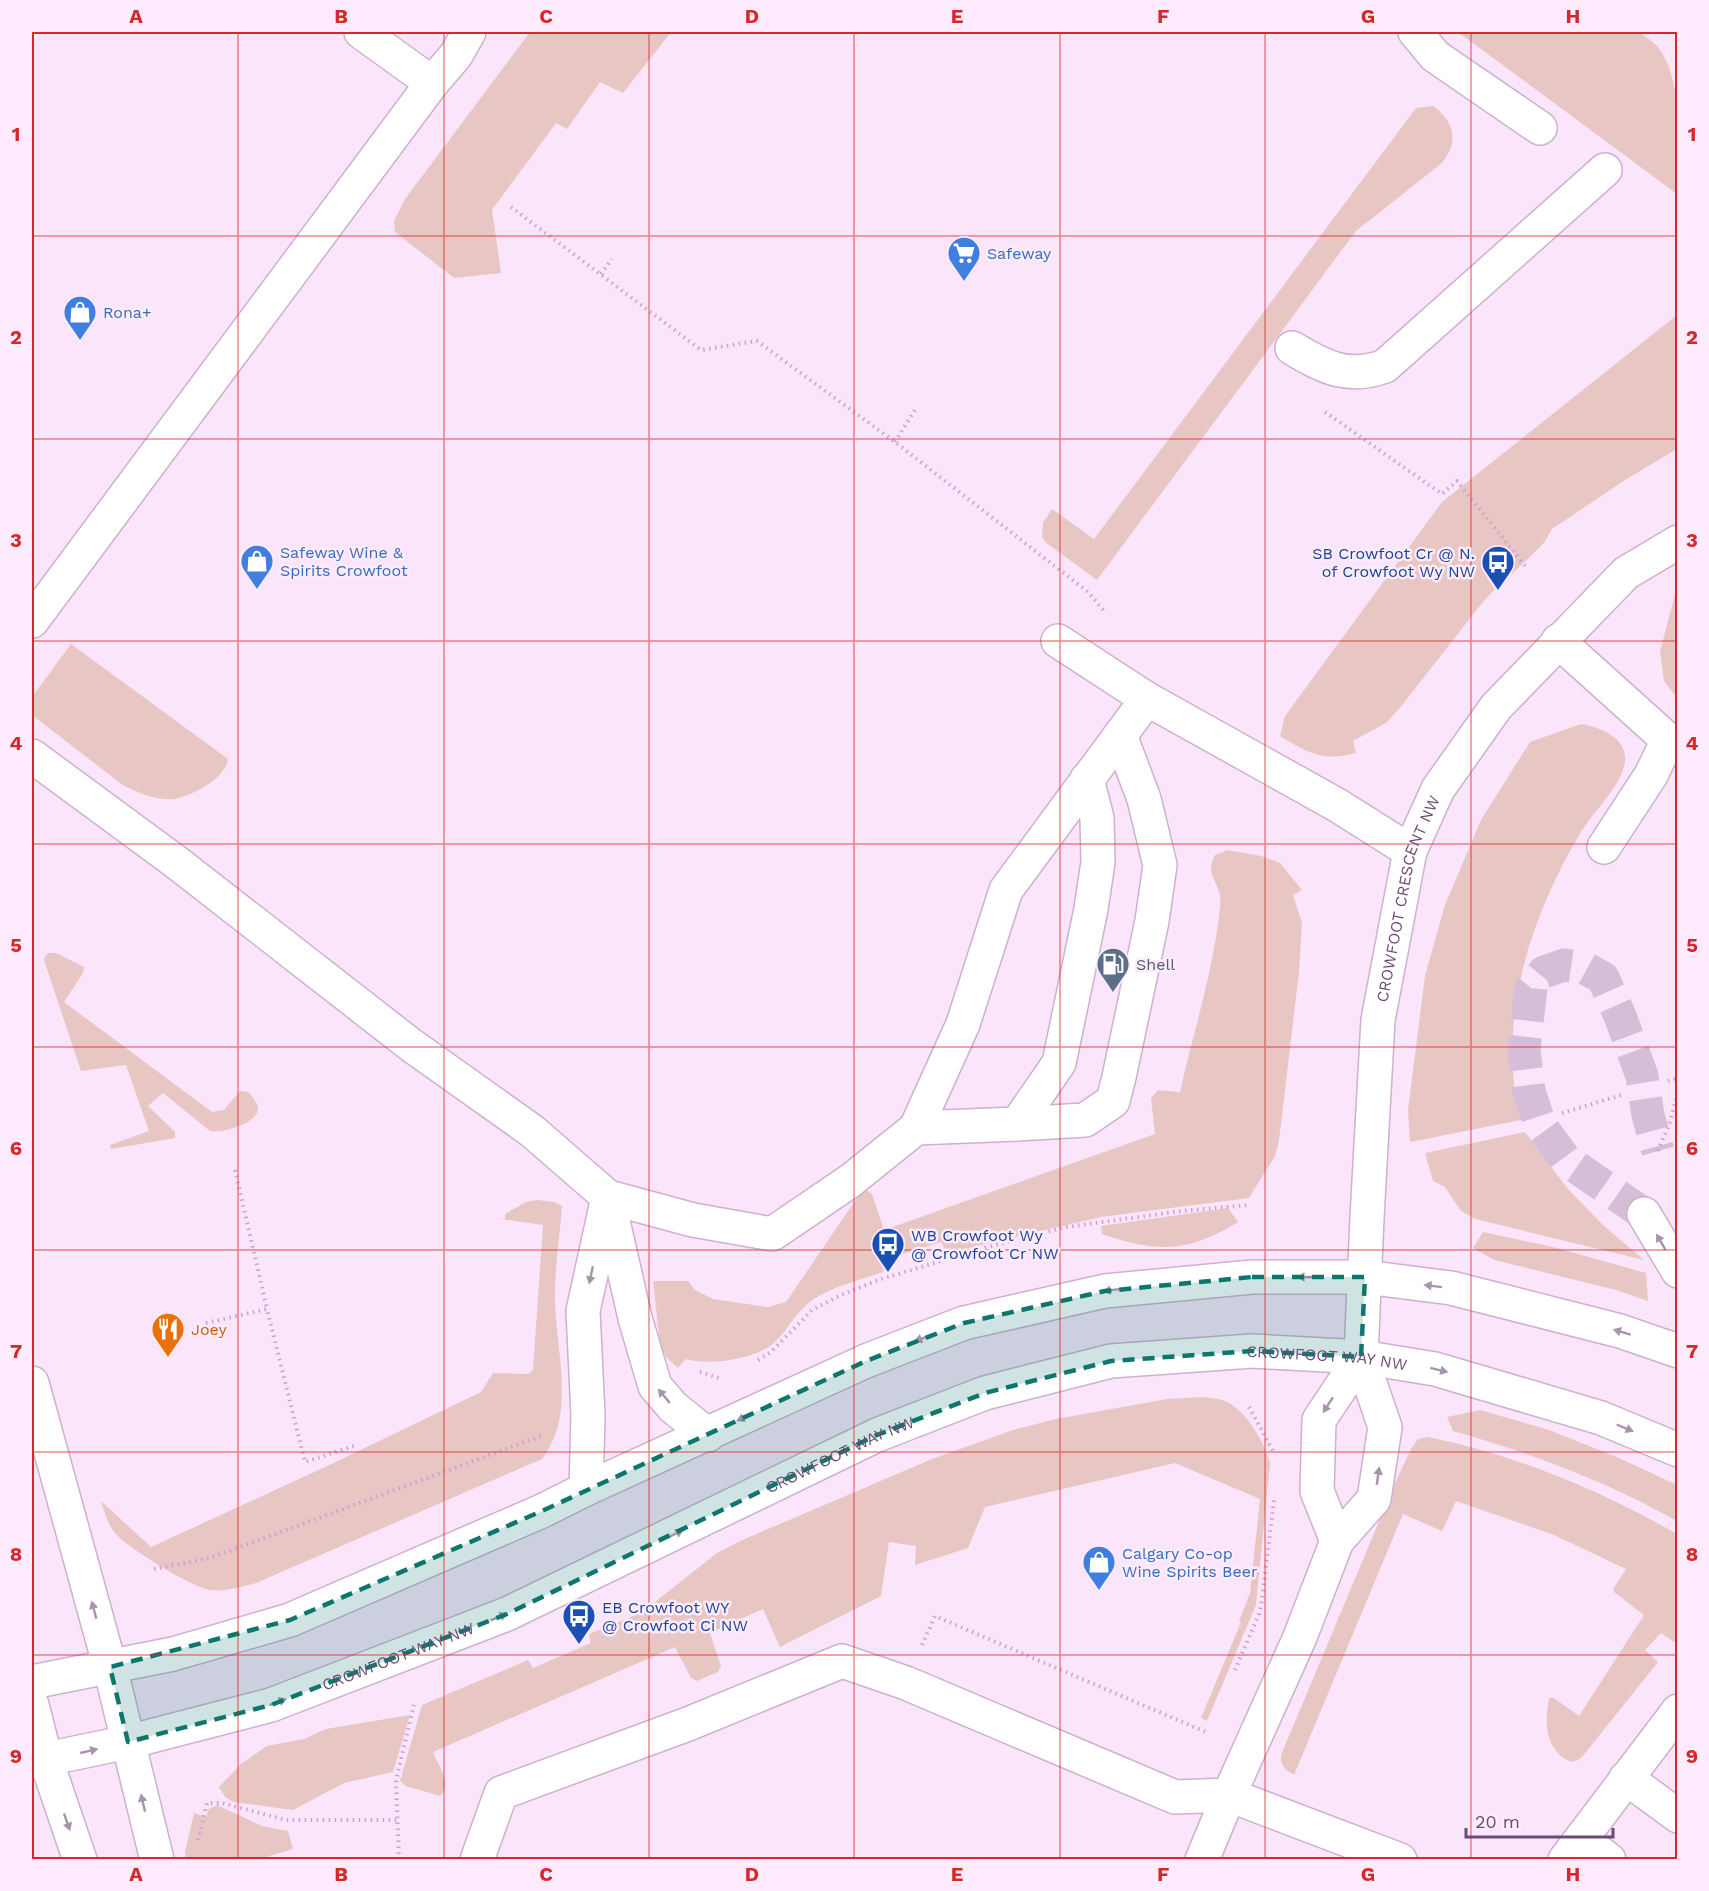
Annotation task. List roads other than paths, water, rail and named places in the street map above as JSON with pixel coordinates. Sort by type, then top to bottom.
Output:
[{"type":"street","points":[[361,32],[432,83]]},
{"type":"street","points":[[32,621],[432,83],[456,55],[470,32]]},
{"type":"street","points":[[1415,32],[1435,56],[1540,128]]},
{"type":"street","points":[[1292,348],[1324,367],[1338,371],[1370,371],[1385,366],[1605,170]]},
{"type":"street","name":"CROWFOOT CRESCENT NW","points":[[1360,1356],[1378,1020],[1410,851],[1438,789],[1496,707],[1626,573],[1677,542]]},
{"type":"street","points":[[1058,641],[1147,699],[1337,806],[1410,851]]},
{"type":"street","points":[[1558,641],[1668,740],[1651,775],[1604,846]]},
{"type":"street","points":[[32,756],[176,862],[411,1045],[532,1131],[608,1197],[693,1220],[772,1234],[850,1181],[916,1128],[963,1024],[1006,890],[1147,699]]},
{"type":"street","points":[[916,1128],[1085,1120],[1113,1101],[1152,921],[1160,865],[1144,799],[1120,735]]},
{"type":"street","points":[[1017,1124],[1059,1063],[1091,909],[1098,862],[1097,818],[1087,779]]},
{"type":"street","points":[[608,1197],[635,1318],[655,1386],[673,1407],[708,1435]]},
{"type":"street","points":[[586,1489],[588,1415],[583,1311],[608,1197]]},
{"type":"street","points":[[1644,1214],[1677,1271]]},
{"type":"street","points":[[32,1682],[173,1654],[290,1620],[542,1511],[866,1361],[964,1323],[1105,1291],[1252,1277],[1365,1277],[1451,1288],[1620,1331],[1677,1351]]},
{"type":"street","name":"CROWFOOT WAY NW","points":[[39,1761],[128,1742],[271,1705],[507,1614],[877,1435],[985,1393],[1111,1361],[1252,1351],[1360,1356],[1435,1369],[1590,1414],[1677,1450]]},
{"type":"street","points":[[1337,1541],[1317,1491],[1319,1420],[1360,1356]]},
{"type":"street","points":[[1202,1860],[1228,1795],[1300,1637],[1337,1541],[1374,1499],[1385,1427],[1360,1356]]},
{"type":"street","points":[[32,1383],[110,1667],[157,1860]]},
{"type":"street","points":[[477,1860],[501,1793],[688,1724],[842,1661],[928,1692],[1175,1797],[1228,1795],[1400,1860]]},
{"type":"street","points":[[32,1705],[39,1761],[80,1860]]},
{"type":"street","points":[[1609,1860],[1573,1849],[1676,1716]]},
{"type":"street","points":[[1626,1778],[1677,1816]]},
{"type":"tunnel","points":[[1644,1214],[1566,1160],[1540,1125],[1529,1091],[1524,1050],[1531,988],[1544,972],[1564,965],[1585,968],[1603,978],[1642,1076],[1648,1115],[1658,1151]]},
{"type":"place","name":"Safeway","points":[[964,282]]},
{"type":"place","name":"Rona+","points":[[80,341]]},
{"type":"place","name":"Safeway Wine & Spirits Crowfoot","points":[[257,590]]},
{"type":"place","name":"SB Crowfoot Cr @ N. of Crowfoot Wy NW","points":[[1498,591]]},
{"type":"place","name":"Shell","points":[[1113,993]]},
{"type":"place","name":"WB Crowfoot Wy @ Crowfoot Cr NW","points":[[888,1273]]},
{"type":"place","name":"Joey","points":[[168,1358]]},
{"type":"place","name":"Calgary Co-op Wine Spirits Beer","points":[[1099,1591]]},
{"type":"place","name":"EB Crowfoot WY @ Crowfoot Ci NW","points":[[579,1645]]}]
